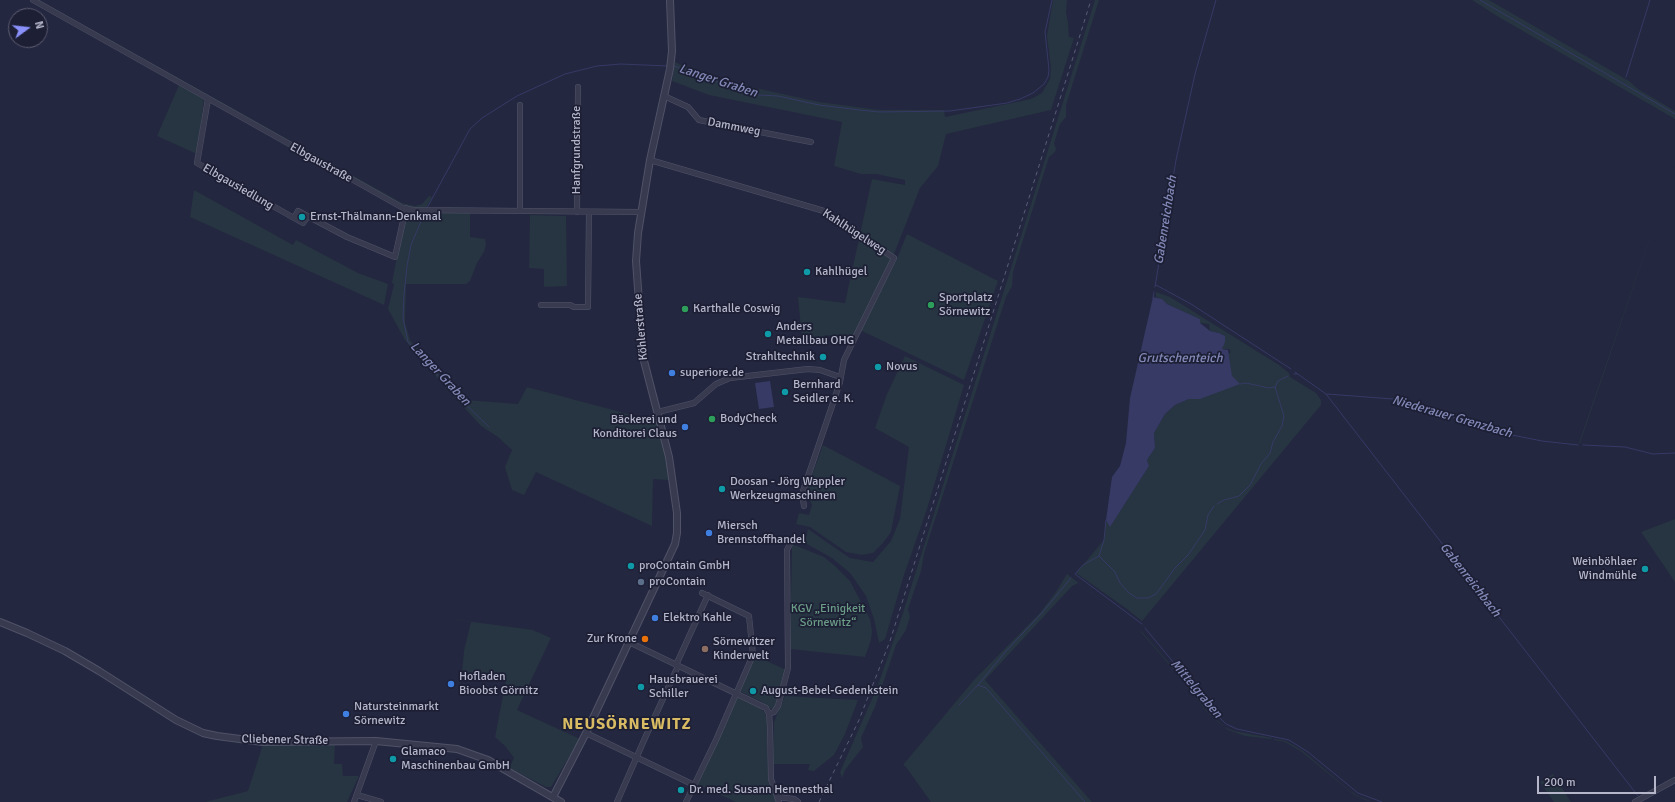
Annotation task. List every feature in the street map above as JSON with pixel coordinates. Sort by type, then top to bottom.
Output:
[{"type":"street","name":"Elbgaustraße","points":[[33,0],[40,2],[208,99],[395,204],[406,208],[426,210],[641,212]]},
{"type":"street","name":"Köhlerstraße","points":[[554,797],[629,642],[675,544],[678,533],[677,513],[670,463],[643,357],[636,261],[641,212],[650,160],[670,69],[670,0]]},
{"type":"street","name":"Hanfgrundstraße","points":[[577,212],[578,87]]},
{"type":"street","name":"Dammweg","points":[[664,96],[688,107],[699,120],[811,142]]},
{"type":"street","name":"Elbgausiedlung","points":[[208,99],[197,163],[294,218]]},
{"type":"street","points":[[520,105],[520,211]]},
{"type":"street","name":"Kahlhügelweg","points":[[650,160],[824,211],[894,258],[848,351],[840,377]]},
{"type":"street","points":[[308,216],[303,224],[294,218],[298,211],[308,216],[364,245],[395,257],[406,208]]},
{"type":"street","points":[[541,305],[570,305],[574,307],[588,307],[590,212]]},
{"type":"street","points":[[658,412],[694,403],[716,384],[730,378],[808,368],[820,370],[840,377],[824,433],[802,494],[804,506]]},
{"type":"street","points":[[769,714],[774,712],[778,706],[788,668],[788,550],[790,544]]},
{"type":"street","points":[[686,802],[737,693],[753,655],[749,616],[702,593]]},
{"type":"street","points":[[617,802],[708,596]]},
{"type":"street","name":"Cliebener Straße","points":[[0,622],[65,651],[99,670],[176,720],[203,733],[263,742],[376,741],[444,747],[476,755],[502,767],[561,802]]},
{"type":"street","points":[[629,642],[766,708],[769,714],[771,779],[778,799],[794,799],[798,802]]},
{"type":"street","points":[[586,733],[636,758],[694,784]]},
{"type":"street","points":[[354,802],[376,741]]},
{"type":"street","points":[[1635,802],[1675,780]]},
{"type":"street","points":[[357,795],[381,802]]},
{"type":"green space","points":[[1053,0],[1067,0],[1066,12],[1069,37],[1074,38],[1051,110],[946,134],[938,166],[920,188],[894,254],[853,338],[825,335],[823,339],[802,338],[798,297],[845,303],[872,179],[905,185],[905,180],[876,174],[861,174],[834,166],[842,122],[709,95],[672,81],[675,62],[710,78],[819,102],[879,110],[944,110],[945,117],[1031,99],[1042,93],[1050,79],[1051,68],[1047,36]]},
{"type":"green space","points":[[1095,0],[1099,0],[1066,105],[1066,117],[1060,124],[1054,143],[1056,149],[1055,152],[1049,157],[1013,272],[1012,286],[1006,297],[924,554],[921,571],[908,609],[910,617],[906,630],[896,645],[875,707],[861,738],[863,747],[845,770],[842,778],[840,772],[878,685],[902,616]]},
{"type":"green space","points":[[1472,0],[1489,0],[1629,81],[1638,89],[1675,111],[1675,119],[1497,16]]},
{"type":"green space","points":[[96,32],[402,203],[415,206],[422,204],[429,196],[432,197],[426,208],[414,208],[396,202],[95,34]]},
{"type":"green space","points":[[179,85],[204,99],[197,154],[157,136]]},
{"type":"green space","points":[[1675,165],[1580,443],[1579,443],[1590,411]]},
{"type":"green space","points":[[194,190],[293,245],[296,240],[358,273],[388,284],[384,305],[190,217]]},
{"type":"green space","points":[[408,211],[470,213],[470,237],[485,239],[486,244],[484,252],[477,263],[470,281],[466,284],[406,284],[405,323],[410,340],[451,388],[466,400],[518,404],[527,387],[658,422],[668,465],[669,480],[653,479],[652,526],[536,472],[524,495],[512,490],[505,467],[512,450],[498,437],[481,426],[440,381],[405,340],[388,309],[394,284],[392,283],[405,214]]},
{"type":"green space","points":[[530,215],[566,216],[567,286],[544,287],[544,269],[529,268]]},
{"type":"green space","name":"Sportplatz Sörnewitz","points":[[907,234],[998,281],[964,380],[860,330],[896,261]]},
{"type":"green space","points":[[1156,292],[1170,297],[1279,365],[1289,373],[1290,377],[1316,393],[1321,400],[1321,405],[1142,621],[1076,573],[1104,540],[1106,520],[1110,526],[1149,466],[1147,460],[1155,448],[1154,433],[1165,414],[1175,405],[1189,399],[1231,352],[1229,349],[1222,349],[1225,336],[1210,331],[1209,324],[1200,323],[1200,319],[1167,304],[1162,299],[1156,297]]},
{"type":"green space","points":[[905,356],[964,385],[927,509],[904,575],[885,639],[879,643],[874,619],[866,596],[850,573],[832,558],[805,543],[808,529],[850,558],[873,562],[891,541],[900,519],[909,447],[875,428],[887,394]]},
{"type":"green space","points":[[823,445],[900,486],[891,532],[873,553],[862,555],[846,552],[810,527],[796,524],[799,513],[809,515],[812,505],[806,492]]},
{"type":"green space","points":[[1675,519],[1675,582],[1641,532]]},
{"type":"green space","name":"KGV „Einigkeit Sörnewitz“","points":[[792,544],[824,557],[850,581],[870,619],[872,631],[871,640],[865,657],[790,649]]},
{"type":"green space","points":[[1067,574],[1143,633],[1188,685],[1206,710],[1224,727],[1206,711],[1187,685],[1139,630],[1078,583],[1072,586],[985,680],[1092,802],[931,802],[903,765],[974,680],[1040,613],[1056,592]]},
{"type":"green space","points":[[437,617],[533,630],[551,638],[517,710],[580,739],[551,787],[546,787],[509,768],[514,758],[506,747],[495,737],[506,680],[462,673],[464,651],[471,622]]},
{"type":"green space","points":[[754,655],[786,670],[776,706],[774,708],[771,709],[762,702],[740,691]]},
{"type":"green space","points":[[785,696],[858,700],[845,734],[834,755],[814,771],[808,770],[810,764],[773,764],[774,722]]},
{"type":"green space","points":[[737,697],[759,707],[765,713],[767,720],[768,773],[777,802],[736,802],[697,784]]},
{"type":"green space","points":[[1224,727],[1234,731],[1272,738],[1245,736]]},
{"type":"green space","points":[[1274,740],[1286,741],[1303,751],[1350,791],[1373,802],[1365,800],[1353,794],[1302,752],[1285,742]]},
{"type":"green space","points":[[263,744],[335,744],[334,764],[342,764],[343,776],[359,776],[347,802],[205,802],[248,791]]},
{"type":"green space","points":[[1553,774],[1571,802],[1554,802],[1540,782]]},
{"type":"water","name":"Grutschenteich","points":[[1153,297],[1162,299],[1167,304],[1200,319],[1200,323],[1210,331],[1225,336],[1225,342],[1222,349],[1228,350],[1232,376],[1240,384],[1200,399],[1189,399],[1175,405],[1165,414],[1154,433],[1155,448],[1147,460],[1149,466],[1110,527],[1106,520],[1112,477],[1120,466],[1126,443],[1130,398]]},
{"type":"water","points":[[770,381],[774,407],[759,409],[755,383]]},
{"type":"waterway","name":"Langer Graben","points":[[674,66],[759,95],[778,96],[819,105],[859,110],[879,112],[950,111],[1007,103],[1033,93],[1044,84],[1048,77],[1049,70],[1045,32],[1052,0]]},
{"type":"waterway","name":"Gabenreichbach","points":[[1155,287],[1176,160],[1195,74],[1216,0]]},
{"type":"waterway","points":[[1480,0],[1675,114]]},
{"type":"waterway","points":[[1626,77],[1650,0]]},
{"type":"waterway","name":"Langer Graben","points":[[427,208],[470,129],[482,118],[517,96],[565,74],[597,66],[621,64],[668,66]]},
{"type":"waterway","name":"Langer Graben","points":[[425,212],[411,245],[407,266],[403,318],[408,342],[450,389],[489,427]]},
{"type":"waterway","name":"Gabenreichbach","points":[[1156,285],[1191,304],[1291,369]]},
{"type":"waterway","points":[[1153,298],[1154,292]]},
{"type":"waterway","name":"Gabenreichbach","points":[[1295,372],[1326,394],[1638,796]]},
{"type":"waterway","points":[[1240,384],[1246,383],[1269,388],[1275,387],[1278,381],[1288,376]]},
{"type":"waterway","points":[[1217,504],[1224,500],[1239,496],[1250,485],[1261,464],[1270,453],[1273,442],[1282,426],[1284,416],[1275,387]]},
{"type":"waterway","name":"Niederauer Grenzbach","points":[[1327,394],[1393,399],[1512,435],[1542,441],[1578,445]]},
{"type":"waterway","name":"Niederauer Grenzbach","points":[[1583,445],[1625,447],[1653,454],[1675,453]]},
{"type":"waterway","points":[[1099,556],[1115,572],[1120,583],[1129,593],[1137,598],[1148,598],[1156,594],[1175,568],[1188,555],[1205,530],[1208,515],[1214,506]]},
{"type":"waterway","name":"Mittelgraben","points":[[1106,520],[1104,540],[1099,556],[1083,565],[1075,574],[1142,624]]},
{"type":"waterway","points":[[978,685],[1071,578]]},
{"type":"waterway","name":"Mittelgraben","points":[[1145,628],[1226,724],[1237,729],[1289,740],[1308,752],[1358,793],[1382,802]]},
{"type":"waterway","points":[[959,705],[978,685],[986,688],[1085,802]]},
{"type":"railway","points":[[819,802],[859,720],[890,641],[1091,0]]},
{"type":"place","name":"Ernst-Thälmann-Denkmal","points":[[302,217]]},
{"type":"place","name":"Kahlhügel","points":[[807,272]]},
{"type":"place","name":"Sportplatz Sörnewitz","points":[[931,305]]},
{"type":"place","name":"Karthalle Coswig","points":[[685,309]]},
{"type":"place","name":"Anders Metallbau OHG","points":[[768,334]]},
{"type":"place","name":"Strahltechnik","points":[[823,357]]},
{"type":"place","name":"Novus","points":[[878,367]]},
{"type":"place","name":"superiore.de","points":[[672,373]]},
{"type":"place","name":"Bernhard Seidler e. K.","points":[[785,392]]},
{"type":"place","name":"BodyCheck","points":[[712,419]]},
{"type":"place","name":"Bäckerei und Konditorei Claus","points":[[685,427]]},
{"type":"place","name":"Doosan - Jörg Wappler Werkzeugmaschinen","points":[[722,489]]},
{"type":"place","name":"Miersch Brennstoffhandel","points":[[709,533]]},
{"type":"place","name":"proContain GmbH","points":[[631,566]]},
{"type":"place","name":"Weinböhlaer Windmühle","points":[[1645,569]]},
{"type":"place","name":"proContain","points":[[641,582]]},
{"type":"place","name":"Elektro Kahle","points":[[655,618]]},
{"type":"place","name":"Zur Krone","points":[[645,639]]},
{"type":"place","name":"Sörnewitzer Kinderwelt","points":[[705,649]]},
{"type":"place","name":"Hofladen Bioobst Görnitz","points":[[451,684]]},
{"type":"place","name":"Hausbrauerei Schiller","points":[[641,687]]},
{"type":"place","name":"August-Bebel-Gedenkstein","points":[[753,691]]},
{"type":"place","name":"Natursteinmarkt Sörnewitz","points":[[346,714]]},
{"type":"place","name":"Glamaco Maschinenbau GmbH","points":[[393,759]]},
{"type":"place","name":"Dr. med. Susann Hennesthal","points":[[681,790]]},
{"type":"district","name":"NEUSÖRNEWITZ","points":[[627,725]]}]
